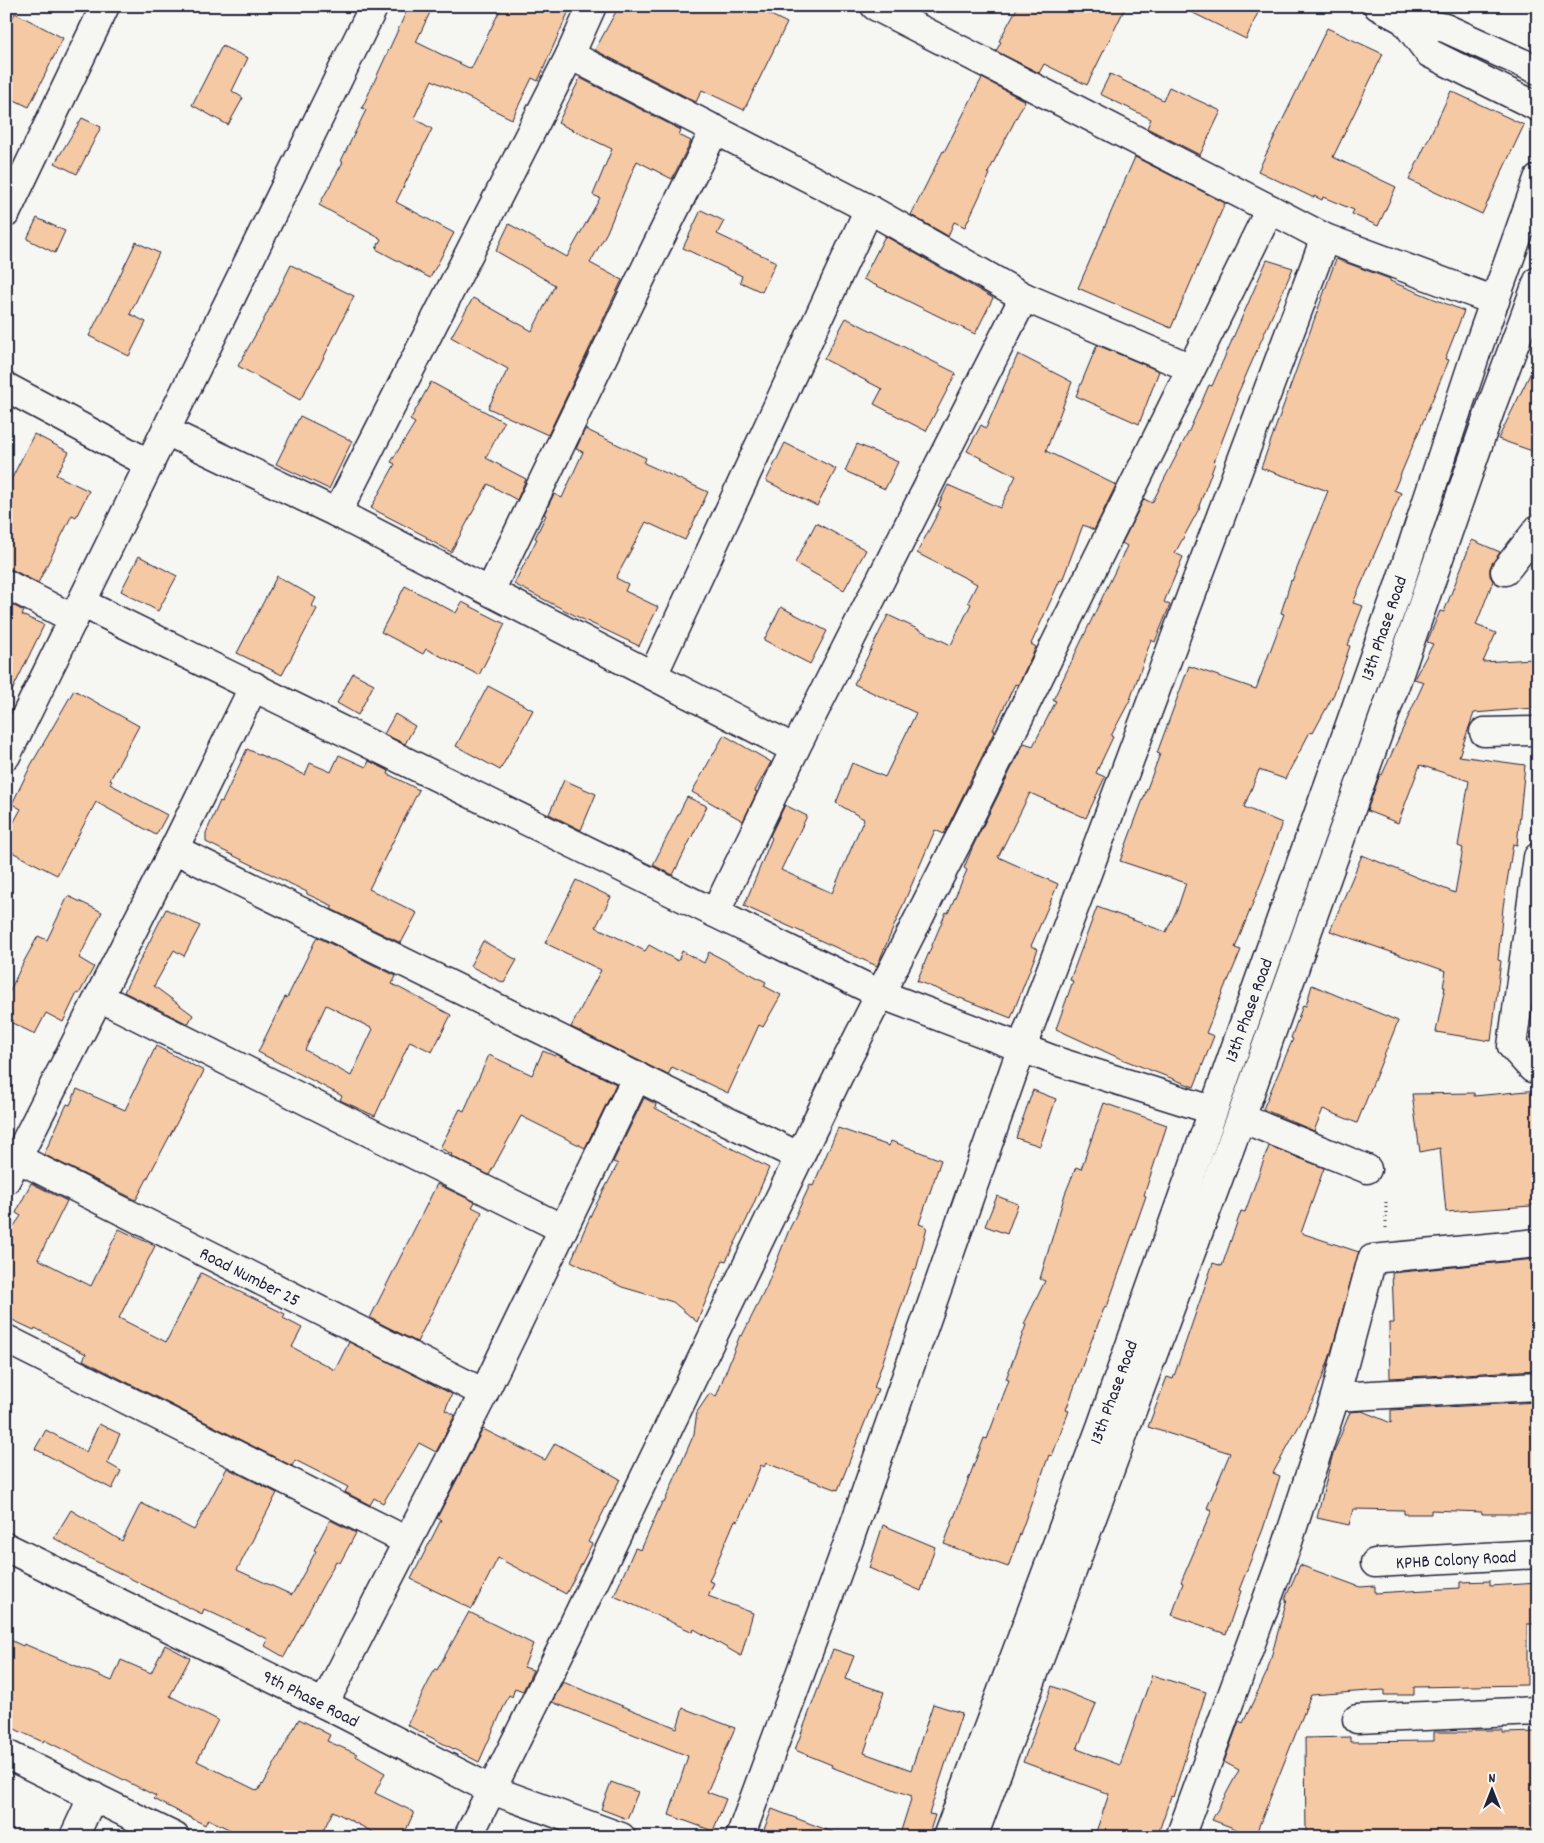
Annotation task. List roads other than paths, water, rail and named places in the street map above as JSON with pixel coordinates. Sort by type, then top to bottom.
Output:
[{"type":"street","points":[[6,213],[105,6]]},
{"type":"street","points":[[6,756],[374,6]]},
{"type":"street","points":[[337,513],[570,55],[592,6]]},
{"type":"street","points":[[875,6],[1325,238],[1494,301]]},
{"type":"street","points":[[1378,6],[1404,20],[1445,28],[1538,70]]},
{"type":"street","points":[[1404,20],[1429,53],[1538,107]]},
{"type":"street","points":[[1465,71],[1479,43]]},
{"type":"street","points":[[570,55],[869,209],[1024,297],[1191,368]]},
{"type":"street","points":[[490,592],[715,129]]},
{"type":"street","name":"13th Phase Road","points":[[947,1837],[1102,1427],[1212,1110],[1396,592],[1494,301],[1538,179]]},
{"type":"street","points":[[653,675],[869,209]]},
{"type":"street","points":[[468,1837],[880,994],[970,818],[1270,209]]},
{"type":"street","points":[[740,1837],[842,1560],[1022,1047],[1325,238]]},
{"type":"street","name":"13th Phase Road","points":[[973,1837],[1241,1118],[1383,721],[1493,402],[1538,281]]},
{"type":"street","points":[[715,913],[796,748],[1024,297]]},
{"type":"street","points":[[6,387],[150,464]]},
{"type":"street","points":[[166,431],[337,513],[796,748]]},
{"type":"street","points":[[1505,571],[1538,529]]},
{"type":"street","points":[[6,584],[78,611],[254,686],[880,994],[1059,1062],[1212,1110]]},
{"type":"street","points":[[12,1169],[254,686]]},
{"type":"street","points":[[1484,732],[1538,731]]},
{"type":"street","points":[[174,849],[800,1157]]},
{"type":"street","points":[[1538,857],[1512,1046],[1532,1068],[1538,1068]]},
{"type":"street","points":[[99,997],[563,1229]]},
{"type":"street","points":[[1251,1000],[1279,1012]]},
{"type":"street","points":[[324,1704],[484,1393],[637,1076]]},
{"type":"street","points":[[1241,1118],[1367,1169]]},
{"type":"street","name":"Road Number 25","points":[[12,1169],[484,1393]]},
{"type":"street","points":[[1176,1214],[1201,1225]]},
{"type":"street","points":[[1180,1837],[1288,1545],[1335,1397],[1372,1259],[1538,1243]]},
{"type":"street","points":[[6,1340],[408,1541]]},
{"type":"street","points":[[1335,1397],[1538,1386]]},
{"type":"street","name":"9th Phase Road","points":[[6,1547],[324,1704],[492,1790],[572,1828],[621,1837]]},
{"type":"street","name":"KPHB Colony Road","points":[[1374,1563],[1538,1554]]},
{"type":"street","points":[[1357,1720],[1538,1711]]},
{"type":"street","points":[[6,1754],[175,1837]]},
{"type":"street","points":[[74,1837],[93,1796]]}]
